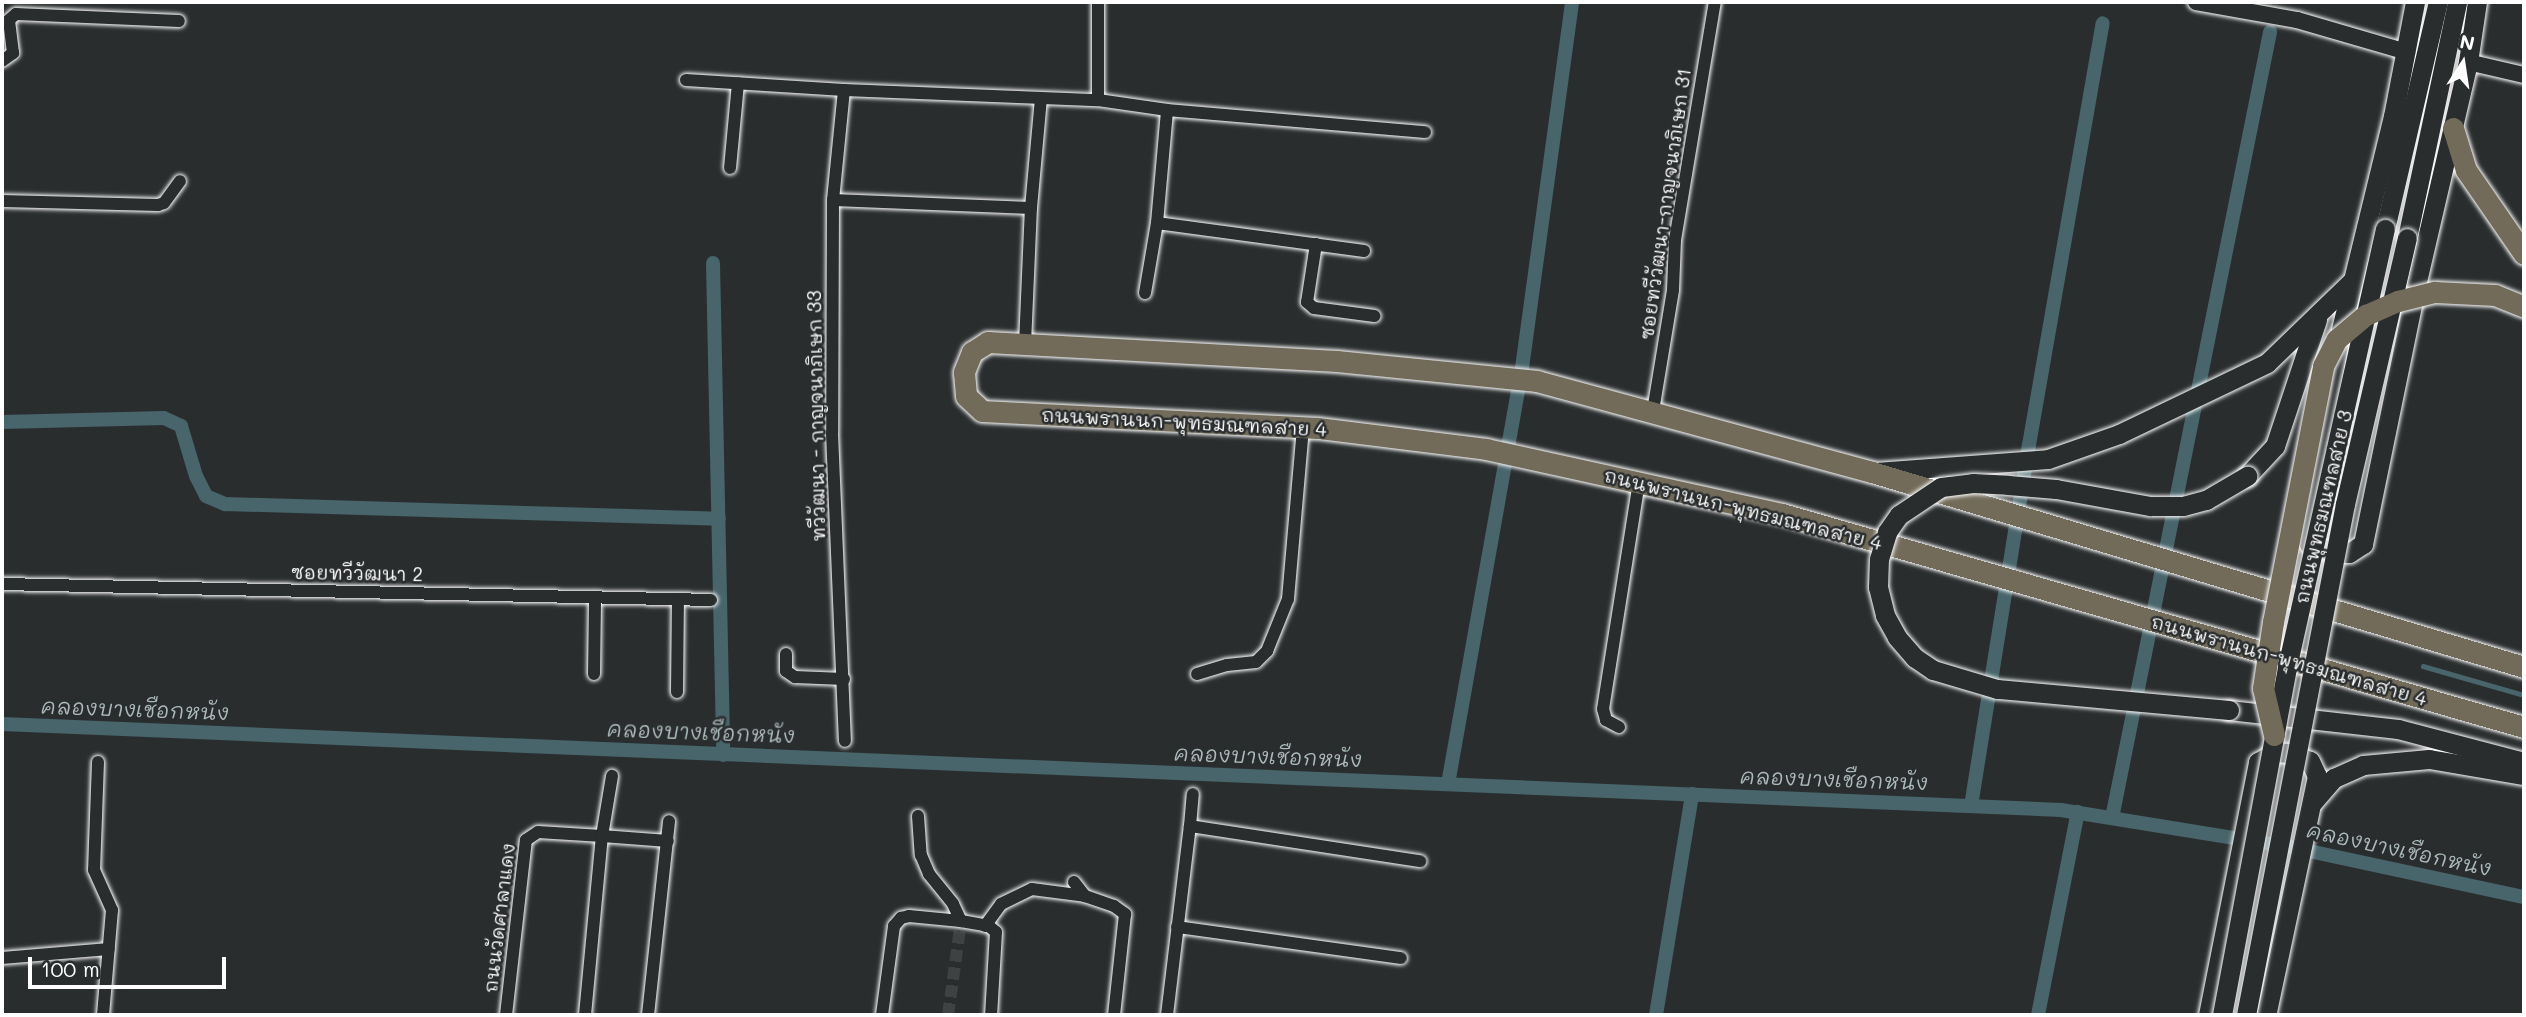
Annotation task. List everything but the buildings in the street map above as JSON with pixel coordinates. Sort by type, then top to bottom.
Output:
[{"type":"main road","points":[[2415,2],[2407,52],[2353,279],[2302,532],[2309,544],[2337,553],[2349,553],[2363,544],[2418,277],[2468,62],[2477,2]]},
{"type":"main road","name":"ถนนพุทธมณฑลสาย 3","points":[[2222,1015],[2274,735],[2385,229],[2438,2]]},
{"type":"main road","name":"ถนนพุทธมณฑลสาย 3","points":[[2246,1015],[2345,504],[2407,238],[2457,2]]},
{"type":"main road","points":[[2453,128],[2466,170],[2524,254]]},
{"type":"main road","points":[[1872,472],[2048,459],[2119,434],[2267,363],[2353,279]]},
{"type":"main road","points":[[2274,735],[2263,688],[2273,622],[2323,366],[2337,339],[2366,315],[2398,300],[2435,292],[2495,295],[2524,307]]},
{"type":"main road","points":[[2319,315],[2275,446],[2247,476],[2206,500],[2183,506],[2150,506],[2056,489],[2008,485],[1973,483],[1941,487],[1899,515],[1887,532],[1879,559],[1878,587],[1885,615],[1897,637],[1915,658],[1933,670],[1997,689],[2229,710],[2398,729],[2524,762]]},
{"type":"main road","name":"ถนนพรานนก-พุทธมณฑลสาย 4","points":[[1025,344],[988,342],[970,356],[964,372],[966,396],[982,411],[1303,428],[1486,449],[1546,461],[1783,514],[2524,727]]},
{"type":"main road","points":[[1025,344],[1337,360],[1556,385],[1872,472],[2524,667]]},
{"type":"main road","points":[[2208,1015],[2258,762],[2276,752],[2310,761],[2317,776],[2266,1015]]},
{"type":"main road","points":[[2309,813],[2334,778],[2363,765],[2429,759],[2524,775]]},
{"type":"street","points":[[1098,2],[1098,100]]},
{"type":"street","name":"ซอยทวีวัฒนา-กาญจนาภิเษก 31","points":[[1653,411],[1673,290],[1676,229],[1715,2]]},
{"type":"street","points":[[2196,2],[2297,20],[2407,52]]},
{"type":"street","points":[[2,61],[13,52],[9,20],[16,14],[179,21]]},
{"type":"street","points":[[2468,62],[2524,75]]},
{"type":"street","points":[[686,80],[844,90],[1098,100],[1167,110],[1425,132]]},
{"type":"street","points":[[730,168],[737,83]]},
{"type":"street","name":"ทวีวัฒนา - กาญจนาภิเษก 33","points":[[844,90],[833,200],[832,433],[845,741]]},
{"type":"street","points":[[1025,344],[1031,208],[1041,99]]},
{"type":"street","points":[[1145,293],[1157,223],[1167,110]]},
{"type":"street","points":[[2,201],[158,205],[164,203],[180,181]]},
{"type":"street","points":[[833,200],[1031,208]]},
{"type":"street","points":[[1157,223],[1364,251]]},
{"type":"street","points":[[1316,244],[1307,302],[1314,308],[1374,316]]},
{"type":"street","points":[[1197,674],[1213,668],[1256,662],[1267,651],[1289,599],[1303,428]]},
{"type":"street","points":[[1619,727],[1606,720],[1603,709],[1639,482]]},
{"type":"street","name":"ซอยทวีวัฒนา 2","points":[[2,584],[711,600]]},
{"type":"street","points":[[594,674],[595,598]]},
{"type":"street","points":[[677,692],[678,600]]},
{"type":"street","points":[[786,654],[786,671],[794,677],[844,679]]},
{"type":"street","points":[[98,762],[94,870],[112,910],[103,1015]]},
{"type":"street","points":[[585,1015],[603,836],[612,776]]},
{"type":"street","points":[[1167,1015],[1193,794]]},
{"type":"street","points":[[918,816],[921,855],[929,874],[953,904],[961,921]]},
{"type":"street","points":[[648,1015],[669,821]]},
{"type":"street","points":[[1190,826],[1420,861]]},
{"type":"street","name":"ถนนวัดศาลาแดง","points":[[506,1015],[526,840],[538,832],[668,841]]},
{"type":"street","points":[[1074,882],[1085,896]]},
{"type":"street","points":[[985,926],[1001,904],[1032,889],[1085,896],[1114,906],[1125,914],[1114,1015]]},
{"type":"street","points":[[882,1015],[896,921],[909,916],[961,921],[985,926],[996,932],[998,938],[990,1015]]},
{"type":"street","points":[[1177,927],[1401,958]]},
{"type":"street","points":[[2,958],[109,949]]},
{"type":"waterway","points":[[1448,784],[1522,368],[1572,2]]},
{"type":"waterway","points":[[1971,806],[2029,445],[2103,23]]},
{"type":"waterway","points":[[2112,818],[2270,32]]},
{"type":"waterway","points":[[713,263],[723,755]]},
{"type":"waterway","points":[[2,422],[164,418],[181,426],[196,476],[206,496],[225,504],[719,519]]},
{"type":"waterway","points":[[2423,666],[2524,695]]},
{"type":"waterway","name":"คลองบางเชือกหนัง","points":[[2,724],[2061,810],[2295,848],[2524,897]]},
{"type":"waterway","points":[[1656,1015],[1692,794]]},
{"type":"waterway","points":[[2038,1015],[2078,812]]},
{"type":"tunnel","points":[[948,1015],[961,921]]}]
